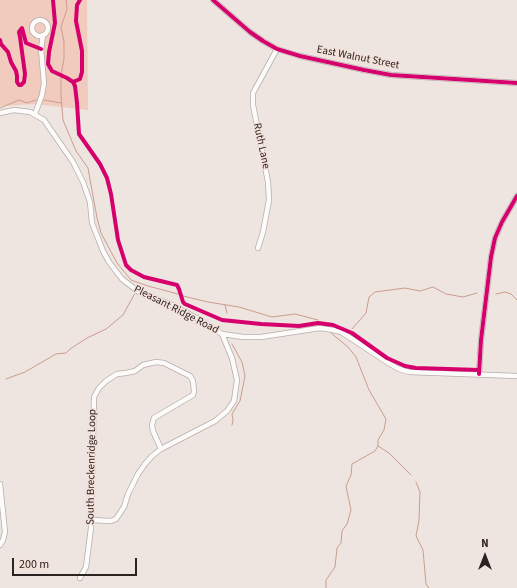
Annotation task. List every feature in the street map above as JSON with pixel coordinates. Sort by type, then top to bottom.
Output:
[{"type":"street","name":"East Walnut Street","points":[[213,0],[250,32],[277,49],[300,56],[391,75],[517,84]]},
{"type":"street","points":[[0,113],[14,110],[35,114],[42,95],[44,83],[41,48],[43,35]]},
{"type":"street","name":"Ruth Lane","points":[[258,248],[263,232],[269,200],[268,182],[253,105],[253,93],[277,49]]},
{"type":"street","name":"Pleasant Ridge Road","points":[[35,114],[44,120],[73,162],[83,182],[90,202],[92,223],[97,238],[109,262],[122,280],[139,292],[170,304],[222,334],[243,337],[261,337],[320,328],[342,332],[381,360],[399,369],[410,372],[517,376]]},
{"type":"street","points":[[479,374],[481,340],[491,256],[495,238],[502,222],[517,196]]},
{"type":"street","points":[[91,520],[111,521],[116,519],[124,507],[132,484],[141,469],[152,456],[161,449],[215,420],[227,411],[234,401],[237,380],[232,358],[222,334]]},
{"type":"street","name":"South Breckenridge Loop","points":[[80,578],[86,567],[91,520],[93,405],[94,397],[98,388],[117,374],[135,371],[143,365],[156,362],[164,363],[190,376],[193,382],[193,395],[154,418],[152,425],[153,431],[161,449]]},
{"type":"street","points":[[0,484],[5,532],[4,540],[0,545]]},
{"type":"shaded area","points":[[0,0],[87,0],[88,110],[35,104],[0,106]]},
{"type":"waterway","points":[[66,0],[67,9],[61,27],[64,42],[64,59],[61,75],[63,120],[76,151],[88,168],[101,233],[117,263],[131,280],[178,294]]},
{"type":"waterway","points":[[0,108],[19,100],[27,103],[36,100]]},
{"type":"waterway","points":[[44,100],[61,103]]},
{"type":"waterway","points":[[352,329],[366,313],[369,297],[375,292],[405,288],[420,291],[433,287],[446,294],[463,297],[477,293]]},
{"type":"waterway","points":[[496,294],[505,292],[511,294],[517,300]]},
{"type":"waterway","points":[[6,379],[25,372],[56,354],[66,353],[87,338],[106,329],[123,315],[135,293]]},
{"type":"waterway","points":[[183,296],[239,307],[272,317],[295,314],[318,320]]},
{"type":"waterway","points":[[225,305],[227,313]]},
{"type":"waterway","points":[[326,588],[326,580],[335,567],[337,548],[341,543],[342,531],[347,524],[351,510],[346,486],[351,475],[352,464],[375,451],[378,446],[378,440],[384,430],[386,419],[369,390],[356,357],[348,347],[331,333]]},
{"type":"waterway","points":[[232,344],[242,362],[245,376],[240,401],[232,414],[232,425]]},
{"type":"waterway","points":[[378,446],[389,453],[411,475]]},
{"type":"waterway","points":[[416,482],[420,492],[419,520],[416,536],[423,550],[426,584],[429,588]]},
{"type":"cycle path","points":[[53,0],[55,23],[48,64],[52,71],[67,78],[73,82],[75,86],[79,134],[100,164],[107,178],[118,240],[126,265],[131,270],[144,277],[177,285],[185,304],[222,320],[299,326],[318,323],[333,325],[352,333],[387,358],[405,366],[416,368],[479,370]]},
{"type":"cycle path","points":[[73,82],[80,79],[82,72],[82,51],[76,21],[77,5],[80,0]]},
{"type":"cycle path","points":[[213,0],[250,32],[263,41],[277,49],[300,56],[391,75],[517,83]]},
{"type":"cycle path","points":[[0,40],[1,44],[8,52],[16,71],[17,82],[19,85],[24,82],[25,74],[19,32],[22,28],[26,43],[41,49]]},
{"type":"cycle path","points":[[479,374],[481,340],[491,257],[495,238],[502,222],[517,196]]}]
